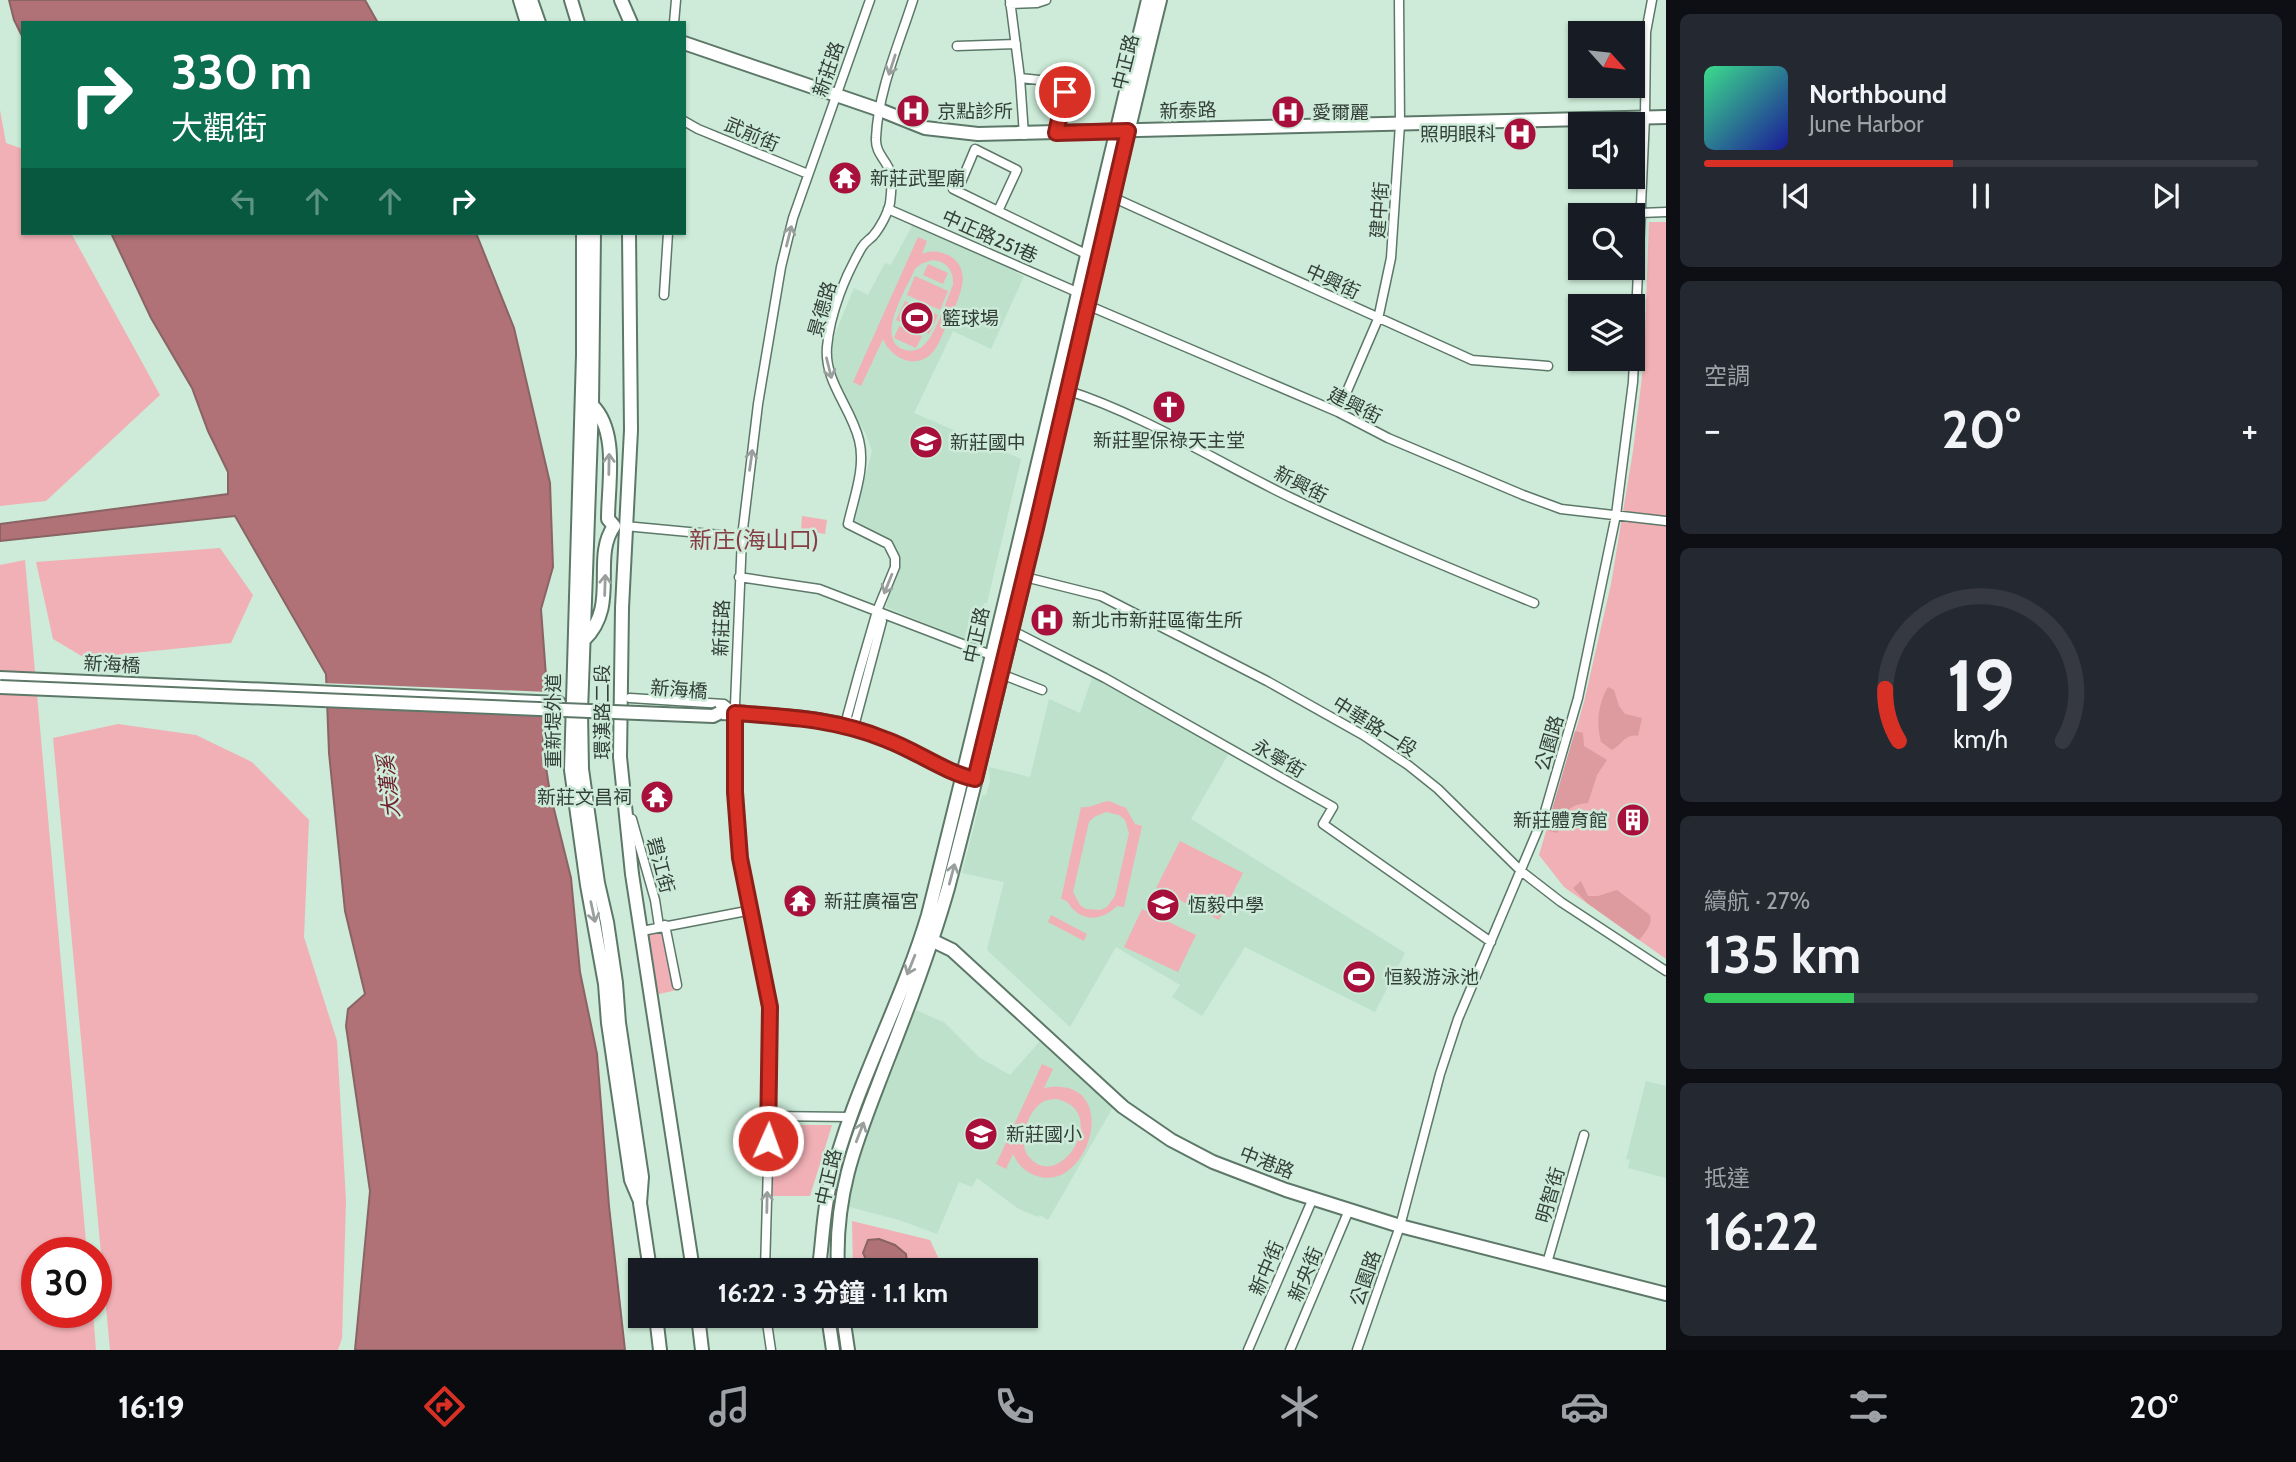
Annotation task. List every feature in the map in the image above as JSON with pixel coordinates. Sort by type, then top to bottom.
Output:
[{"type":"main road","points":[[520,0],[526,21]]},
{"type":"main road","points":[[531,0],[538,21]]},
{"type":"main road","points":[[571,0],[577,21]]},
{"type":"main road","points":[[621,0],[630,21]]},
{"type":"main road","name":"中正路","points":[[821,1258],[829,1186],[851,1117],[928,937],[962,776],[992,655],[1062,389],[1087,305],[1112,197],[1148,0]]},
{"type":"main road","name":"中正路","points":[[837,1258],[836,1236],[850,1160],[928,937],[975,779],[1025,577],[1086,254],[1160,0]]},
{"type":"main road","name":"新泰路","points":[[686,44],[925,128],[978,134],[1024,135],[1568,119]]},
{"type":"main road","name":"新泰路","points":[[1645,117],[1666,117]]},
{"type":"main road","name":"重新堤外道","points":[[583,235],[583,355],[571,770],[587,885],[603,971],[631,1180],[640,1203],[648,1258]]},
{"type":"main road","name":"重新堤外道","points":[[594,235],[582,769],[616,983],[642,1177],[640,1203]]},
{"type":"main road","name":"環漢路二段","points":[[629,235],[631,430],[620,526],[619,727],[625,821],[692,1258]]},
{"type":"main road","points":[[584,640],[592,632],[604,605],[606,537],[620,526],[608,519],[610,438],[598,411],[592,405]]},
{"type":"main road","name":"新海橋","points":[[0,678],[712,709],[719,713]]},
{"type":"main road","name":"新海橋","points":[[0,687],[713,716],[719,713]]},
{"type":"main road","points":[[719,713],[813,718],[848,726],[890,741],[962,776],[975,779]]},
{"type":"main road","name":"中港路","points":[[928,937],[952,950],[1123,1107],[1171,1140],[1213,1162],[1400,1226],[1666,1294]]},
{"type":"main road","points":[[657,1328],[660,1350]]},
{"type":"main road","points":[[699,1328],[702,1350]]},
{"type":"main road","points":[[830,1328],[833,1350]]},
{"type":"main road","points":[[845,1328],[848,1350]]},
{"type":"street","points":[[674,21],[676,0]]},
{"type":"street","name":"新莊路","points":[[765,1258],[770,1007],[740,858],[735,792],[735,713],[742,532],[758,404],[781,267],[793,218],[870,0]]},
{"type":"street","name":"景德路","points":[[848,726],[847,717],[877,611],[895,568],[895,558],[888,544],[848,524],[861,468],[861,450],[859,437],[826,366],[828,335],[845,281],[864,243],[873,235],[888,209],[890,171],[880,157],[875,141],[882,95],[914,0]]},
{"type":"street","points":[[1024,135],[1010,2],[1037,4],[1046,0]]},
{"type":"street","name":"建中街","points":[[1338,412],[1378,319],[1391,258],[1401,124],[1399,0]]},
{"type":"street","name":"公園路","points":[[1645,117],[1646,32],[1651,0]]},
{"type":"street","points":[[957,47],[1016,44]]},
{"type":"street","points":[[1020,78],[1049,81],[1065,92],[1056,133]]},
{"type":"street","name":"武前街","points":[[686,122],[808,174]]},
{"type":"street","points":[[998,211],[1017,170],[975,149],[956,188],[998,211],[1086,254]]},
{"type":"street","name":"中興街","points":[[1112,197],[1472,360],[1548,366]]},
{"type":"street","name":"中正路251巷","points":[[888,209],[1079,293]]},
{"type":"street","points":[[1645,213],[1666,212]]},
{"type":"street","points":[[664,295],[668,235]]},
{"type":"street","name":"公園路","points":[[1357,1350],[1400,1226],[1440,1074],[1458,1019],[1544,815],[1578,698],[1615,515],[1633,382],[1637,280]]},
{"type":"street","name":"建興街","points":[[1087,305],[1338,412],[1388,438],[1523,495],[1561,509],[1666,521]]},
{"type":"street","name":"新興街","points":[[1062,389],[1098,401],[1155,428],[1347,525],[1534,603]]},
{"type":"street","points":[[620,526],[742,532]]},
{"type":"street","points":[[739,577],[818,589],[992,655]]},
{"type":"street","name":"中華路一段","points":[[1025,577],[1101,597],[1268,681],[1349,726],[1401,760],[1438,789],[1521,871],[1561,902],[1666,971]]},
{"type":"street","name":"永寧街","points":[[1012,630],[1118,684],[1333,807],[1323,824],[1491,942]]},
{"type":"street","points":[[1001,674],[1042,690]]},
{"type":"street","points":[[629,719],[724,720],[735,713],[724,704],[630,698]]},
{"type":"street","name":"碧江街","points":[[625,821],[632,819],[677,985]]},
{"type":"street","points":[[642,931],[752,910]]},
{"type":"street","points":[[769,1115],[851,1117]]},
{"type":"street","name":"明智街","points":[[1547,1264],[1584,1135]]},
{"type":"street","name":"新中街","points":[[1248,1350],[1313,1198]]},
{"type":"street","name":"新央街","points":[[1290,1350],[1349,1210]]},
{"type":"street","points":[[768,1328],[771,1350]]},
{"type":"shaded area","points":[[0,110],[6,143],[21,148],[21,235],[72,235],[160,395],[46,501],[0,506]]},
{"type":"shaded area","points":[[1649,222],[1666,222],[1666,959],[1564,887],[1539,855],[1584,702],[1611,584],[1633,451],[1643,371],[1645,371]]},
{"type":"shaded area","name":"新莊國中","points":[[913,224],[1024,276],[991,349],[953,331],[914,413],[1021,459],[975,644],[886,607],[898,569],[890,541],[854,520],[872,451],[866,434],[829,365],[830,346],[854,288],[868,295],[885,263],[891,265]]},
{"type":"shaded area","points":[[918,237],[927,241],[922,254],[935,251],[948,255],[956,261],[963,277],[959,296],[938,344],[930,355],[909,361],[891,351],[883,339],[861,386],[853,382]],"holes":[[[932,260],[942,262],[948,268],[953,285],[929,339],[919,349],[905,350],[896,344],[892,336],[895,313],[915,269]]]},
{"type":"shaded area","points":[[928,264],[948,273],[943,284],[923,275]]},
{"type":"shaded area","name":"籃球場","points":[[915,276],[948,291],[940,310],[907,295]]},
{"type":"shaded area","name":"籃球場","points":[[905,301],[938,315],[929,334],[896,320]]},
{"type":"shaded area","points":[[899,326],[922,336],[916,348],[894,338]]},
{"type":"shaded area","points":[[802,516],[827,520],[825,534],[801,530]]},
{"type":"shaded area","points":[[220,548],[253,595],[231,643],[85,658],[53,639],[36,562]]},
{"type":"shaded area","points":[[25,560],[86,1237],[21,1237],[21,1328],[94,1328],[96,1350],[0,1350],[0,565]]},
{"type":"shaded area","name":"恆毅中學","points":[[1093,675],[1230,751],[1191,819],[1405,953],[1375,1012],[1245,947],[1202,1016],[1172,997],[1180,985],[1116,947],[1070,1027],[987,950],[1004,882],[962,873],[982,795],[986,795],[990,782],[989,767],[1030,777],[1049,699],[1080,713]]},
{"type":"shaded area","points":[[1608,687],[1614,690],[1619,706],[1625,714],[1642,718],[1638,736],[1627,738],[1612,750],[1601,742],[1599,728],[1600,707]]},
{"type":"shaded area","points":[[118,724],[196,735],[252,762],[309,820],[304,937],[337,1041],[346,1201],[342,1338],[338,1350],[110,1350],[108,1328],[112,1328],[112,1237],[99,1237],[53,738]]},
{"type":"shaded area","points":[[1575,731],[1583,733],[1584,746],[1607,760],[1597,775],[1588,803],[1570,809],[1557,833],[1546,830]]},
{"type":"shaded area","points":[[1109,801],[1126,808],[1135,824],[1142,826],[1124,907],[1117,906],[1102,916],[1085,917],[1061,899],[1081,807]],"holes":[[[1106,812],[1119,815],[1125,820],[1129,833],[1115,896],[1107,907],[1100,910],[1086,909],[1080,905],[1073,892],[1089,822]]]},
{"type":"shaded area","points":[[1180,841],[1243,873],[1219,920],[1156,888]]},
{"type":"shaded area","points":[[1581,881],[1588,896],[1617,890],[1650,915],[1649,925],[1639,940],[1587,903],[1573,888]]},
{"type":"shaded area","points":[[1142,909],[1196,935],[1178,972],[1124,947]]},
{"type":"shaded area","points":[[1051,915],[1087,934],[1084,941],[1048,922]]},
{"type":"shaded area","points":[[664,928],[681,989],[655,995],[646,932]]},
{"type":"shaded area","name":"新莊國小","points":[[916,1010],[945,1023],[980,1058],[1010,1075],[1041,1040],[1113,1107],[1048,1220],[1019,1209],[977,1178],[972,1187],[959,1182],[937,1234],[899,1220],[846,1206],[854,1161]]},
{"type":"shaded area","points":[[1042,1064],[1053,1069],[1044,1088],[1069,1088],[1084,1098],[1091,1114],[1090,1134],[1083,1152],[1071,1168],[1056,1177],[1037,1176],[1029,1172],[1013,1154],[1006,1169],[996,1164]],"holes":[[[1056,1099],[1072,1106],[1080,1118],[1080,1132],[1075,1146],[1066,1158],[1054,1165],[1041,1166],[1025,1151],[1024,1136],[1028,1121],[1044,1101]]]},
{"type":"shaded area","points":[[1646,1081],[1666,1086],[1666,1178],[1628,1168],[1630,1160],[1626,1159]]},
{"type":"shaded area","points":[[771,1125],[832,1125],[810,1196],[771,1196]]},
{"type":"shaded area","points":[[852,1221],[930,1240],[938,1258],[853,1258]]},
{"type":"water","points":[[9,0],[365,0],[377,21],[21,21],[21,34]]},
{"type":"water","name":"大漢溪","points":[[112,235],[477,235],[514,328],[550,483],[553,567],[541,609],[546,676],[543,748],[550,793],[571,878],[580,972],[597,1054],[609,1206],[625,1350],[355,1350],[370,1191],[346,1026],[348,1009],[365,994],[345,911],[329,753],[326,674],[235,516],[0,541],[0,524],[228,494],[228,472],[208,431],[192,388],[151,318]]},
{"type":"water","points":[[879,1239],[895,1245],[906,1254],[906,1258],[865,1258],[863,1253],[868,1240]]},
{"type":"pier","points":[[323,683],[549,692],[548,716],[324,707]]},
{"type":"place","name":"京點診所","points":[[913,111]]},
{"type":"place","name":"愛爾麗","points":[[1288,112]]},
{"type":"place","name":"照明眼科","points":[[1520,134]]},
{"type":"place","name":"新莊武聖廟","points":[[845,178]]},
{"type":"place","name":"籃球場","points":[[917,318]]},
{"type":"place","name":"新莊聖保祿天主堂","points":[[1169,407]]},
{"type":"place","name":"新莊國中","points":[[926,442]]},
{"type":"place","name":"新北市新莊區衛生所","points":[[1047,620]]},
{"type":"place","name":"新莊文昌祠","points":[[657,797]]},
{"type":"place","name":"新莊體育館","points":[[1633,820]]},
{"type":"place","name":"新莊廣福宮","points":[[800,901]]},
{"type":"place","name":"恆毅中學","points":[[1163,905]]},
{"type":"place","name":"恒毅游泳池","points":[[1359,977]]},
{"type":"place","name":"新莊國小","points":[[981,1134]]},
{"type":"district","name":"新庄(海山口)","points":[[754,540]]},
{"type":"route","points":[[768,1141],[770,1007],[740,858],[735,792],[735,713],[813,718],[848,726],[890,741],[962,776],[975,779],[1128,131],[1056,133],[1065,92]]}]
